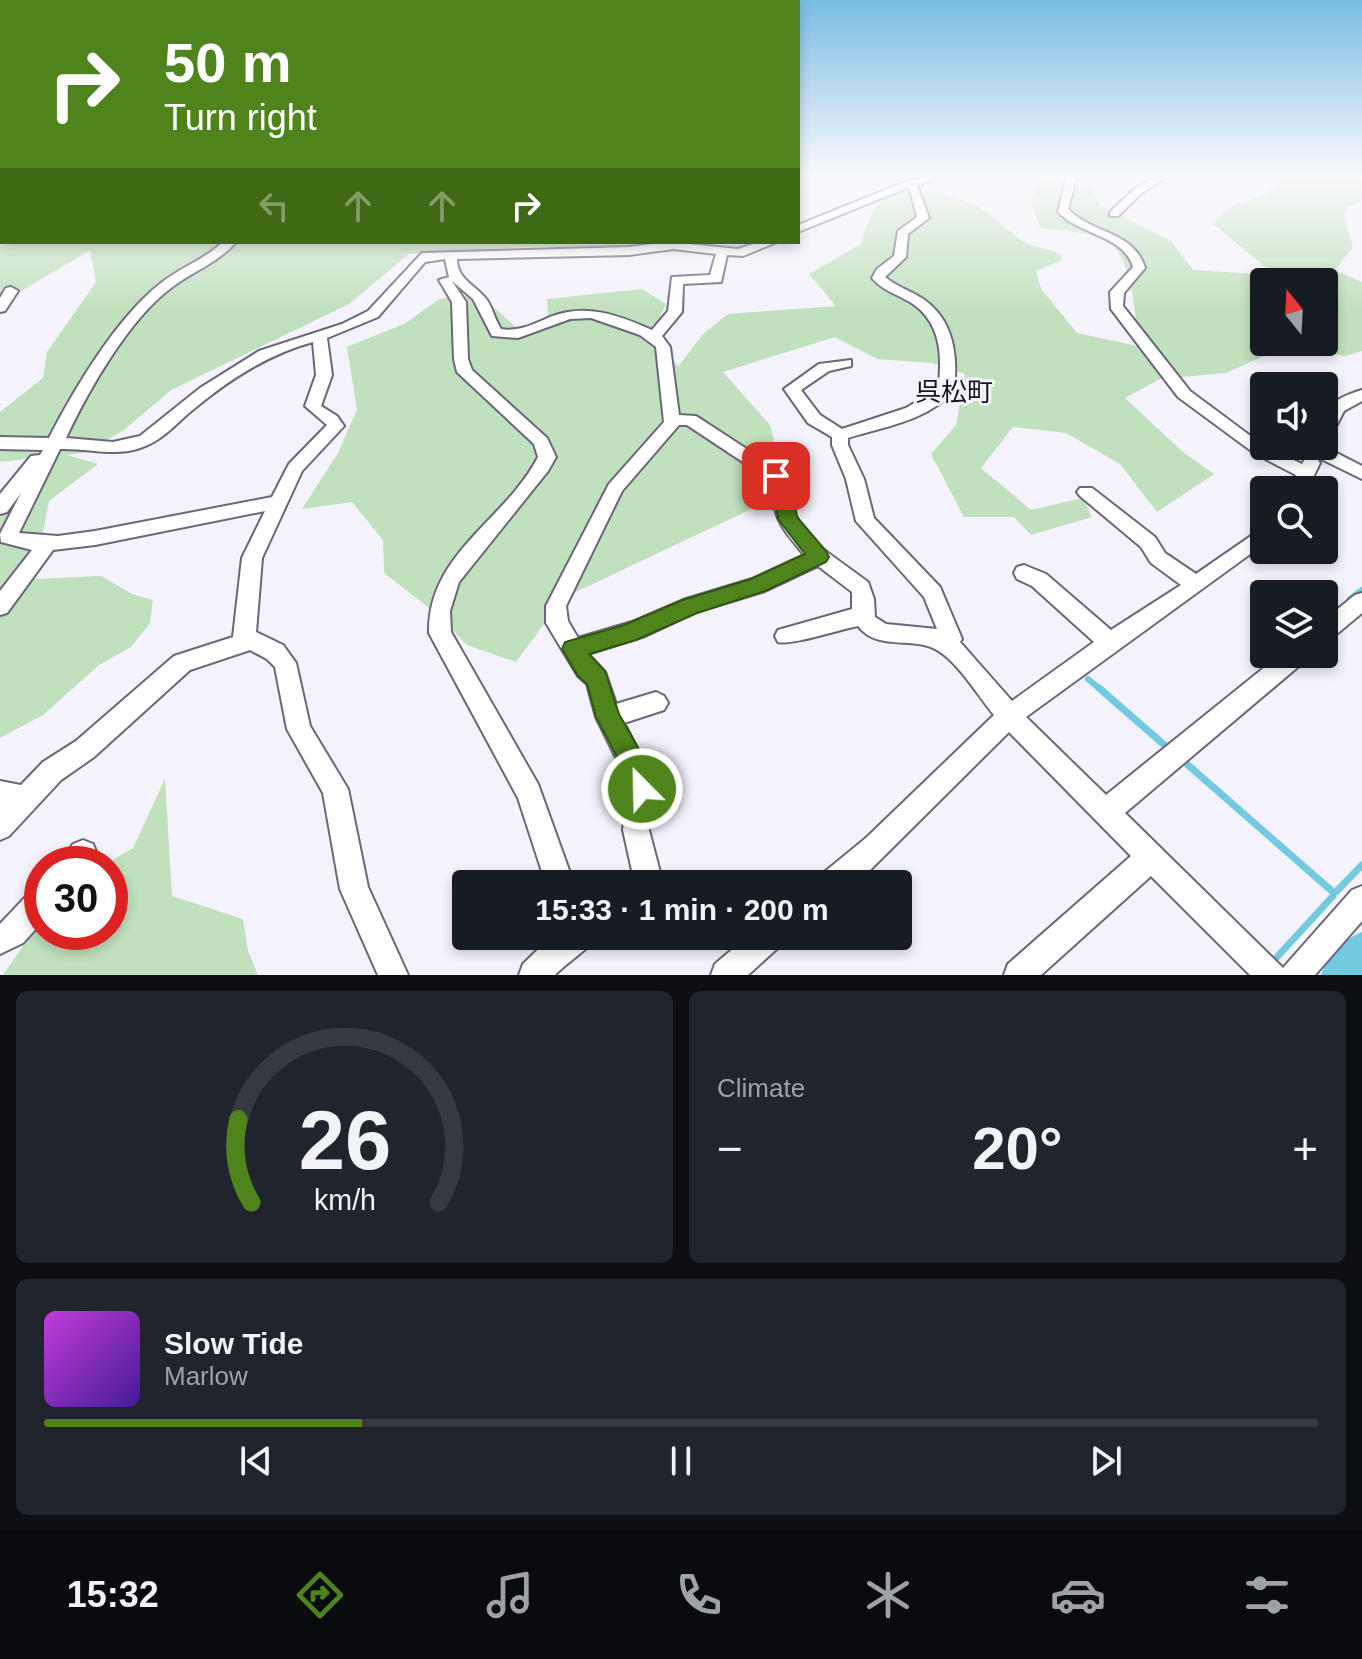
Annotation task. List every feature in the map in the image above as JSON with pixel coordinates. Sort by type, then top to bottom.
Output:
[{"type":"street","points":[[846,363],[824,367],[792,389],[814,419],[840,435],[891,419],[934,400],[946,390],[949,347],[932,314],[922,303],[878,278],[900,257],[902,233],[918,222]]},
{"type":"street","points":[[1074,222],[1123,245],[1136,256],[1139,268],[1117,292],[1116,306],[1149,344],[1171,381],[1191,400],[1294,476]]},
{"type":"street","points":[[228,244],[220,253],[166,285],[143,305],[80,392],[8,537],[15,541],[48,543],[83,540],[280,502]]},
{"type":"street","points":[[0,443],[17,447],[53,444],[119,447],[137,444],[153,436],[196,399],[258,358],[355,323],[379,310],[398,291],[420,259],[452,264],[673,245],[746,252],[766,244]]},
{"type":"street","points":[[654,337],[675,312],[677,280],[716,279],[722,252]]},
{"type":"street","points":[[452,264],[459,283],[482,302],[491,327],[497,333],[517,334],[582,313],[600,316],[654,337],[663,347],[672,420],[668,431],[633,464],[615,488],[556,606],[557,623],[586,669],[597,679],[608,717],[641,781],[636,830],[646,870]]},
{"type":"street","points":[[452,264],[445,279],[459,302],[462,365],[470,378],[541,442],[547,457],[450,579],[439,611],[440,633],[529,793],[555,870]]},
{"type":"street","points":[[0,308],[11,291]]},
{"type":"street","points":[[244,640],[250,564],[300,461],[335,429],[334,420],[317,412],[313,406],[324,375],[320,335]]},
{"type":"street","points":[[1338,407],[1362,395]]},
{"type":"street","points":[[672,420],[690,420],[776,476],[782,484],[788,519],[819,557],[861,588],[863,616],[882,633],[922,635],[947,644],[1011,716],[1271,975]]},
{"type":"street","points":[[840,435],[840,445],[855,479],[862,515],[933,593],[951,639],[947,644]]},
{"type":"street","points":[[0,507],[29,468],[53,444]]},
{"type":"street","points":[[1338,456],[1362,473]]},
{"type":"street","points":[[1086,492],[1148,542],[1158,558],[1196,585]]},
{"type":"street","points":[[0,607],[48,543]]},
{"type":"street","points":[[852,870],[1011,716],[1250,544]]},
{"type":"street","points":[[573,649],[628,633],[690,606],[758,585],[819,557]]},
{"type":"street","points":[[1024,573],[1039,580],[1112,644]]},
{"type":"street","points":[[1338,621],[1362,601]]},
{"type":"street","points":[[786,636],[835,620],[863,616]]},
{"type":"street","points":[[0,827],[13,796],[85,749],[182,663],[244,640],[268,648],[285,663],[299,729],[335,789],[354,889],[393,975]]},
{"type":"street","points":[[1106,812],[1280,668]]},
{"type":"street","points":[[608,717],[656,703]]},
{"type":"street","points":[[1019,975],[1151,857]]},
{"type":"street","points":[[1295,975],[1362,900]]},
{"type":"street","points":[[0,943],[24,920]]},
{"type":"street","points":[[534,975],[558,950]]},
{"type":"street","points":[[726,975],[754,950]]},
{"type":"green space","points":[[869,222],[998,222],[1025,242],[1060,254],[1062,260],[1036,271],[1041,289],[1077,333],[1137,346],[1131,289],[1115,248],[1107,241],[1083,233],[1040,228],[1038,222],[1132,222],[1171,241],[1193,270],[1250,273],[1250,356],[1264,356],[1226,373],[1160,379],[1125,398],[1184,453],[1214,474],[1157,512],[1120,464],[1066,433],[1013,427],[981,468],[1031,510],[1083,498],[1092,517],[1031,535],[1014,517],[964,517],[931,454],[956,425],[965,374],[932,363],[877,359],[835,337],[723,372],[770,425],[781,495],[563,598],[516,662],[467,645],[437,614],[384,573],[383,540],[352,502],[302,509],[338,453],[357,410],[347,347],[406,323],[439,299],[479,294],[521,332],[548,315],[547,299],[642,289],[666,304],[653,332],[678,367],[703,334],[728,314],[836,306],[809,274],[861,244]]},
{"type":"green space","points":[[1215,222],[1346,222],[1353,247],[1337,268],[1266,268],[1213,224]]},
{"type":"green space","points":[[0,244],[652,244],[409,254],[349,304],[171,390],[124,430],[86,452],[67,455],[98,464],[49,501],[34,579],[101,576],[132,594],[153,600],[150,623],[131,647],[99,665],[43,715],[0,738],[0,497],[46,457],[0,462],[0,412],[43,378],[47,352],[96,282],[90,250],[0,304]]},
{"type":"green space","points":[[1338,271],[1362,282],[1362,351],[1346,356],[1338,355]]},
{"type":"green space","points":[[165,779],[172,896],[243,919],[248,951],[258,975],[3,975],[24,944],[24,950],[128,950],[128,851],[133,848]]},
{"type":"waterway","points":[[1350,599],[1362,590]]},
{"type":"waterway","points":[[1088,679],[1101,690]]},
{"type":"waterway","points":[[1099,688],[1169,749]]},
{"type":"waterway","points":[[1188,765],[1333,892]]},
{"type":"waterway","points":[[1337,891],[1362,865]]},
{"type":"waterway","points":[[1277,957],[1333,896]]},
{"type":"waterway","points":[[1346,975],[1362,957]]},
{"type":"district","name":"呉松町","points":[[954,392]]},
{"type":"route","points":[[642,789],[639,774],[608,717],[597,679],[573,649],[628,633],[690,606],[758,585],[819,557],[788,519],[782,484],[776,476]]}]
